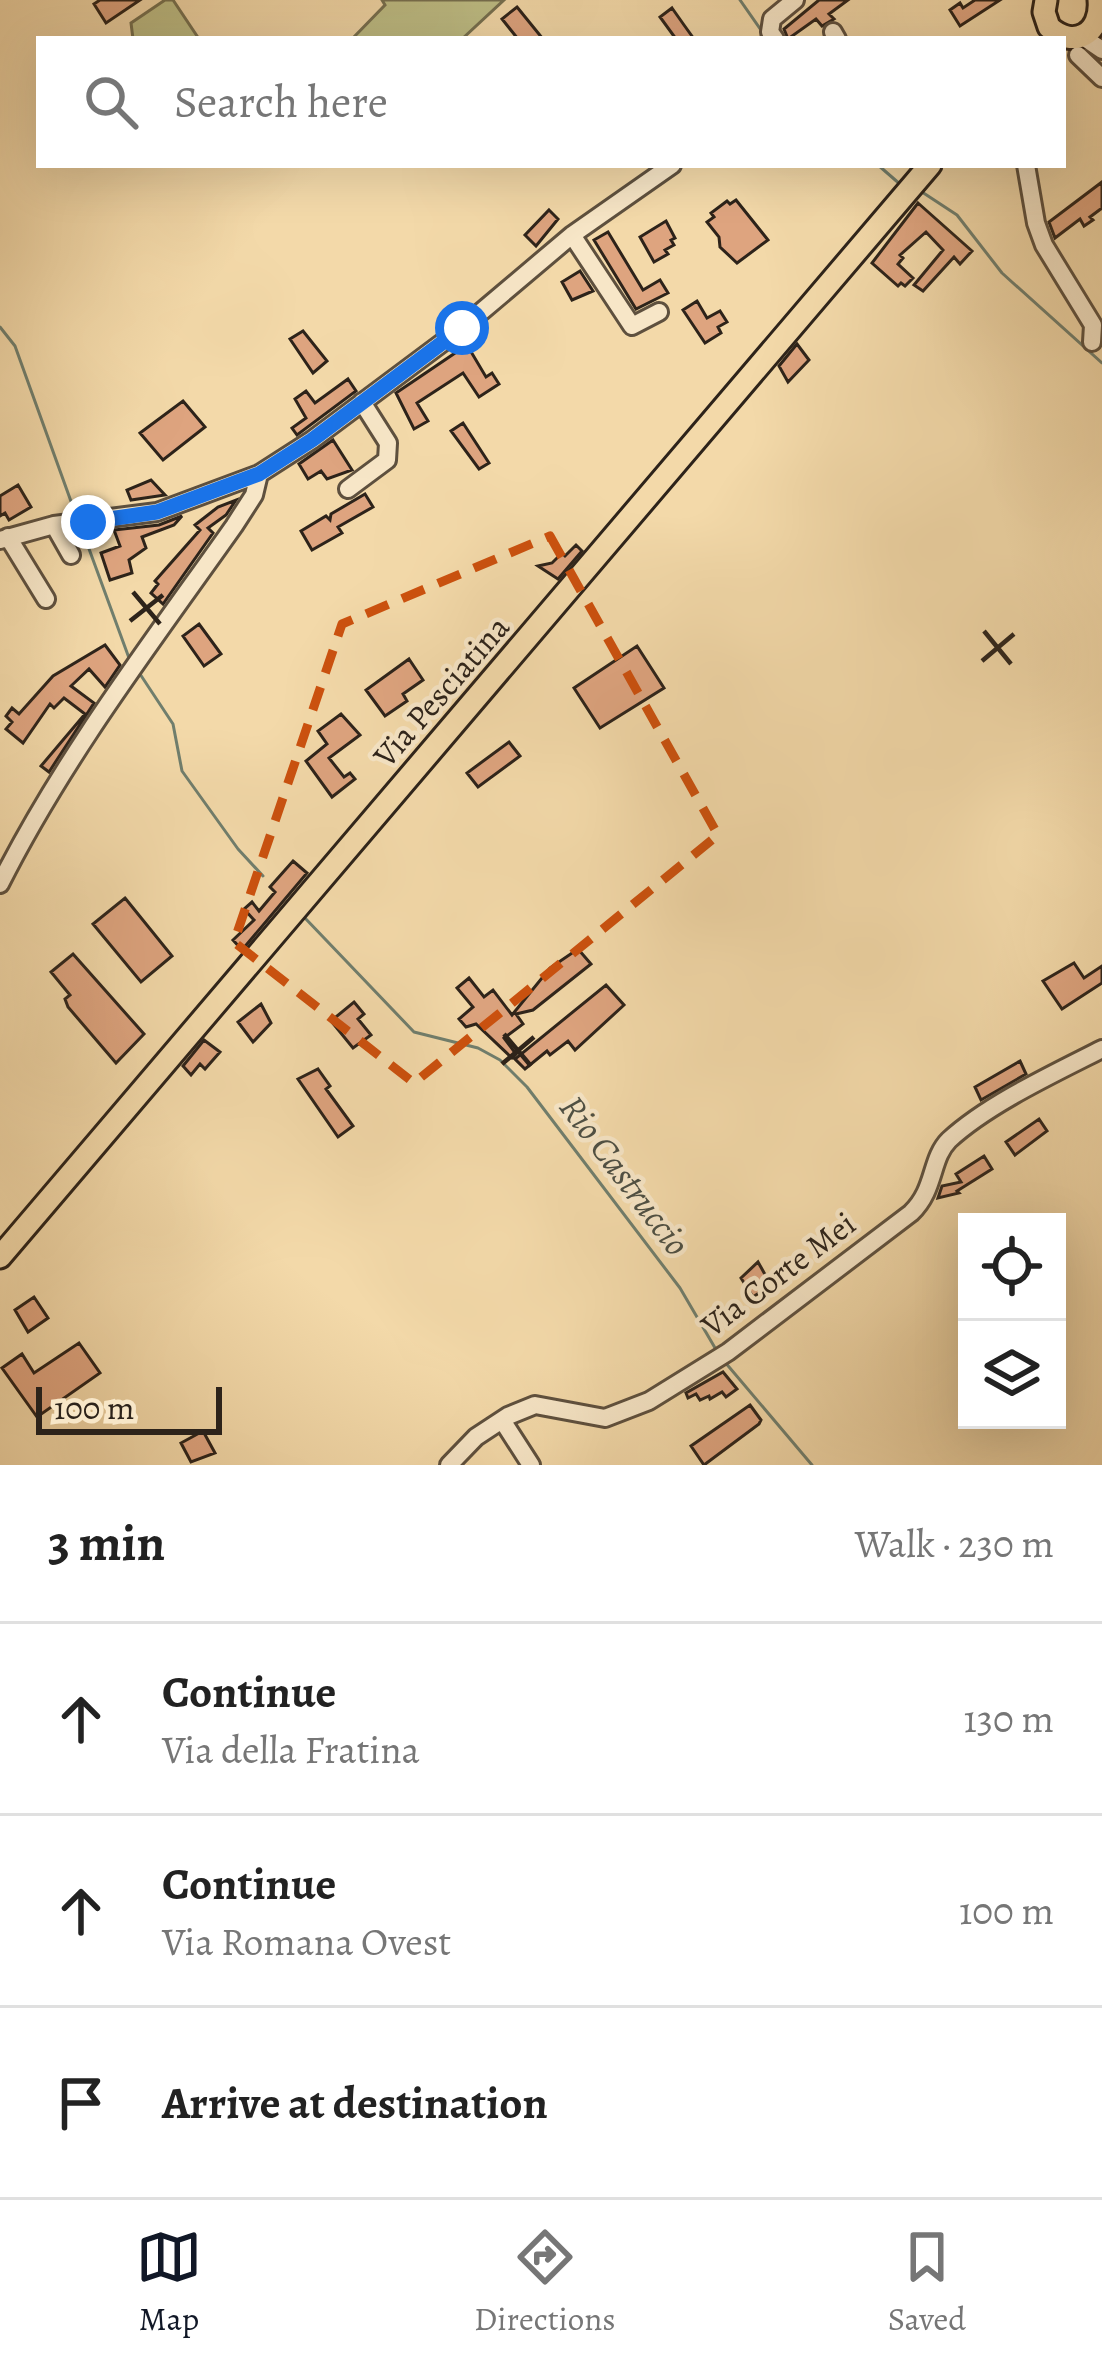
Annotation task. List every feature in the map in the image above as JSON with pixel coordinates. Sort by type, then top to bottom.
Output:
[{"type":"main road","points":[[1043,13],[1086,34]]},
{"type":"main road","name":"Via Pesciatina","points":[[0,1257],[916,180]]},
{"type":"street","points":[[773,36],[772,19],[795,0]]},
{"type":"street","points":[[1086,34],[1102,78]]},
{"type":"street","points":[[46,599],[4,539],[71,523],[157,512],[259,474],[462,328],[572,235],[668,168]]},
{"type":"street","points":[[1027,168],[1036,223],[1093,325],[1092,342]]},
{"type":"street","points":[[572,235],[632,326],[659,312]]},
{"type":"street","points":[[348,489],[387,460],[388,443],[362,402]]},
{"type":"street","points":[[0,884],[26,831],[254,495],[259,474]]},
{"type":"street","points":[[71,523],[71,555]]},
{"type":"street","name":"Via Corte Mei","points":[[449,1465],[476,1437],[502,1420],[545,1404],[586,1416],[617,1415],[712,1363],[911,1213],[923,1201],[947,1142],[1016,1096],[1102,1049]]},
{"type":"street","points":[[502,1420],[531,1465]]},
{"type":"highlighted area","points":[[550,536],[718,835],[414,1083],[234,942],[342,624]]},
{"type":"green space","points":[[165,0],[173,0],[197,36],[133,36],[131,23]]},
{"type":"green space","points":[[382,0],[504,0],[465,36],[355,36],[385,5]]},
{"type":"building","points":[[140,0],[106,23],[94,4]]},
{"type":"building","points":[[819,0],[848,0],[822,26],[816,19],[792,36],[784,29]]},
{"type":"building","points":[[975,0],[1000,0],[960,26],[950,10]]},
{"type":"building","points":[[517,7],[541,36],[516,36],[502,19]]},
{"type":"building","points":[[672,8],[692,36],[674,36],[660,17]]},
{"type":"building","points":[[1102,182],[1102,208],[1090,217],[1093,220],[1084,226],[1080,219],[1055,238],[1049,222]]},
{"type":"building","points":[[736,200],[768,240],[737,263],[720,247],[719,237],[707,222],[714,217],[711,213]]},
{"type":"building","points":[[918,203],[972,251],[960,264],[954,257],[923,291],[914,285],[943,250],[926,232],[900,255],[898,264],[913,278],[905,286],[898,286],[872,263]]},
{"type":"building","points":[[549,210],[558,219],[536,246],[525,235]]},
{"type":"building","points":[[666,221],[674,245],[654,262],[640,237]]},
{"type":"building","points":[[608,232],[643,290],[660,280],[668,293],[636,309],[594,240]]},
{"type":"building","points":[[580,271],[593,291],[572,300],[562,282]]},
{"type":"building","points":[[697,301],[707,318],[720,311],[727,322],[718,327],[721,333],[705,343],[683,310]]},
{"type":"building","points":[[303,331],[327,361],[313,373],[290,339]]},
{"type":"building","points":[[797,344],[809,360],[788,382],[779,366]]},
{"type":"building","points":[[467,345],[486,377],[492,373],[499,384],[479,397],[463,373],[417,403],[428,421],[414,429],[396,393]]},
{"type":"building","points":[[348,379],[356,391],[297,435],[292,428],[306,418],[295,399],[306,391],[315,403]]},
{"type":"building","points":[[183,401],[205,427],[163,460],[140,433]]},
{"type":"building","points":[[463,423],[489,463],[479,469],[451,431]]},
{"type":"building","points":[[333,440],[352,470],[327,479],[321,471],[308,479],[299,464]]},
{"type":"building","points":[[151,480],[165,495],[131,500],[127,490]]},
{"type":"building","points":[[18,485],[31,507],[9,520],[5,513],[0,516],[0,496]]},
{"type":"building","points":[[365,494],[373,507],[338,527],[342,533],[312,550],[301,531],[326,516],[330,520],[331,514]]},
{"type":"building","points":[[236,500],[208,528],[213,533],[163,604],[151,593],[158,584],[155,581],[200,530],[195,525]]},
{"type":"building","points":[[182,516],[174,525],[142,537],[146,548],[129,560],[132,573],[110,580],[101,553],[120,546],[114,530],[159,525]]},
{"type":"building","points":[[576,545],[582,551],[558,579],[538,566],[552,563],[562,553],[565,556]]},
{"type":"building","points":[[199,624],[221,654],[204,666],[183,636]]},
{"type":"building","points":[[105,645],[120,665],[105,687],[89,669],[71,686],[94,703],[49,772],[41,766],[85,714],[64,698],[54,708],[50,704],[23,743],[6,729],[12,722],[6,716],[12,708],[19,714],[53,676]]},
{"type":"building","points":[[637,646],[664,688],[600,728],[574,688]]},
{"type":"building","points":[[409,659],[423,680],[403,694],[407,701],[385,716],[366,690]]},
{"type":"building","points":[[341,714],[360,735],[329,758],[344,777],[350,773],[355,779],[332,797],[306,761],[327,744],[318,731]]},
{"type":"building","points":[[509,742],[520,756],[478,787],[467,773]]},
{"type":"building","points":[[293,861],[307,873],[242,950],[233,940],[254,920],[244,909],[252,902],[259,911],[275,892],[270,887]]},
{"type":"building","points":[[125,898],[172,956],[141,982],[93,924]]},
{"type":"building","points":[[578,949],[591,964],[533,1010],[516,1014],[523,1024],[504,1038],[516,1054],[512,1058],[476,1024],[466,1027],[459,1019],[473,1007],[457,988],[469,978],[484,997],[493,990],[512,1015],[550,968]]},
{"type":"building","points":[[73,954],[144,1034],[116,1063],[68,1007],[65,999],[70,995],[51,972]]},
{"type":"building","points":[[1074,963],[1084,978],[1102,966],[1102,983],[1062,1009],[1043,981]]},
{"type":"building","points":[[606,985],[624,1005],[575,1050],[568,1041],[525,1069],[515,1059]]},
{"type":"building","points":[[354,1002],[364,1014],[358,1019],[371,1035],[353,1048],[331,1021]]},
{"type":"building","points":[[261,1004],[271,1023],[253,1042],[238,1022]]},
{"type":"building","points":[[204,1040],[220,1052],[205,1069],[200,1064],[191,1075],[183,1066]]},
{"type":"building","points":[[1020,1061],[1026,1074],[981,1100],[975,1087]]},
{"type":"building","points":[[318,1069],[330,1086],[326,1089],[353,1126],[338,1137],[298,1079]]},
{"type":"building","points":[[1039,1119],[1047,1131],[1015,1155],[1006,1142]]},
{"type":"building","points":[[984,1156],[992,1169],[959,1193],[938,1198],[942,1186],[961,1182],[956,1174]]},
{"type":"building","points":[[758,1262],[771,1285],[753,1297],[741,1278]]},
{"type":"building","points":[[34,1297],[48,1318],[28,1332],[15,1310]]},
{"type":"building","points":[[79,1343],[100,1373],[37,1417],[2,1368],[22,1354],[34,1373]]},
{"type":"building","points":[[723,1372],[737,1389],[726,1397],[722,1392],[710,1399],[700,1400],[696,1394],[688,1398],[686,1393]]},
{"type":"building","points":[[750,1405],[759,1424],[704,1465],[691,1446]]},
{"type":"building","points":[[203,1431],[215,1453],[191,1462],[181,1443]]},
{"type":"waterway","points":[[740,0],[763,33]]},
{"type":"waterway","points":[[881,168],[901,185]]},
{"type":"waterway","points":[[922,192],[957,215],[1002,273],[1102,363]]},
{"type":"waterway","name":"Rio Castruccio","points":[[0,327],[15,346],[77,518]]},
{"type":"waterway","name":"Rio Castruccio","points":[[81,527],[129,658]]},
{"type":"waterway","name":"Rio Castruccio","points":[[138,671],[173,724],[182,771],[263,876]]},
{"type":"waterway","name":"Rio Castruccio","points":[[304,917],[414,1032],[478,1048],[500,1060],[527,1087],[680,1288],[718,1353]]},
{"type":"waterway","name":"Rio Castruccio","points":[[724,1361],[812,1465]]},
{"type":"route","points":[[88,522],[157,512],[259,474],[462,328]]}]
